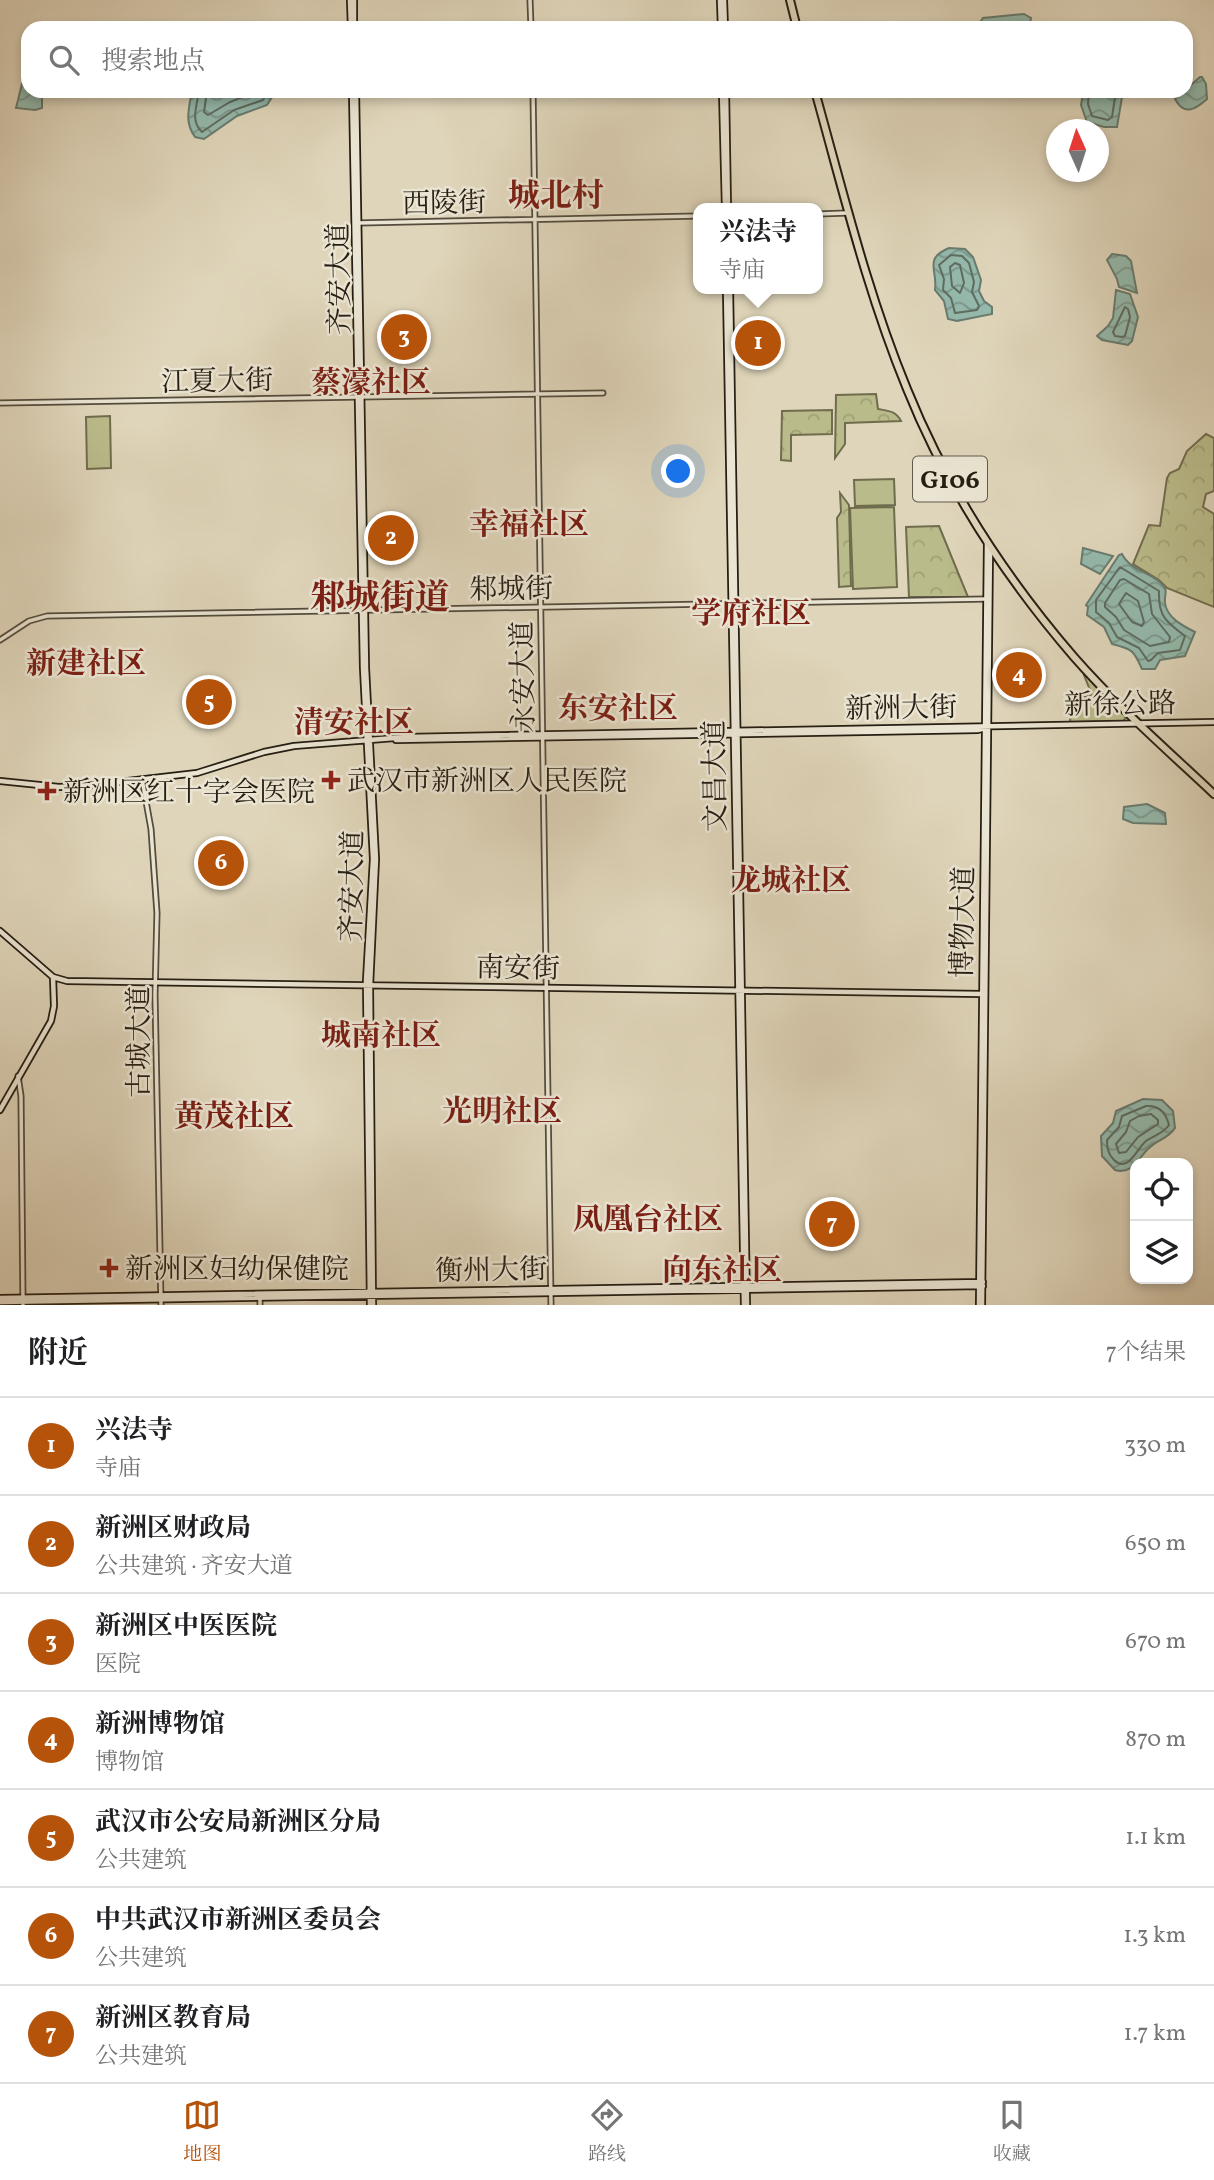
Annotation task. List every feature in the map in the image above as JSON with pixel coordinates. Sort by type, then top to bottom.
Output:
[{"type":"highway","points":[[790,0],[795,21]]},
{"type":"highway","name":"G106","points":[[817,98],[865,276],[906,389],[940,461],[988,541],[1065,646],[1137,723],[1214,794]]},
{"type":"main road","points":[[352,0],[353,21]]},
{"type":"main road","points":[[722,0],[723,21]]},
{"type":"main road","name":"齐安大道","points":[[354,98],[359,397]]},
{"type":"main road","name":"齐安大道","points":[[354,98],[363,610],[373,859],[368,986],[371,1305]]},
{"type":"main road","points":[[724,98],[727,203]]},
{"type":"main road","name":"文昌大道","points":[[728,294],[746,1305]]},
{"type":"main road","name":"博物大道","points":[[981,1284],[988,541]]},
{"type":"main road","name":"博物大道","points":[[980,1305],[988,541]]},
{"type":"main road","name":"新徐公路","points":[[987,727],[1214,722]]},
{"type":"main road","name":"新洲大街","points":[[0,781],[69,787],[197,773],[284,748],[388,739],[407,741],[542,736],[978,730],[987,727]]},
{"type":"main road","points":[[0,932],[53,977],[54,1006],[51,1021],[0,1110]]},
{"type":"main road","name":"南安街","points":[[53,977],[67,981],[982,994]]},
{"type":"main road","name":"衡州大街","points":[[161,1300],[981,1284]]},
{"type":"main road","name":"衡州大街","points":[[0,1300],[161,1300],[371,1294]]},
{"type":"street","points":[[530,0],[531,21]]},
{"type":"street","name":"永安大道","points":[[533,98],[551,1305]]},
{"type":"street","points":[[823,214],[849,213]]},
{"type":"street","name":"西陵街","points":[[358,223],[693,216]]},
{"type":"street","name":"江夏大街","points":[[0,403],[603,393]]},
{"type":"street","name":"邾城街","points":[[0,640],[29,621],[46,616],[986,599]]},
{"type":"street","name":"古城大道","points":[[142,779],[151,829],[156,883],[161,1300]]},
{"type":"street","points":[[18,1076],[22,1096],[23,1301]]},
{"type":"street","points":[[260,1298],[260,1305]]},
{"type":"green space","points":[[876,394],[878,409],[894,413],[901,421],[845,423],[845,444],[835,458],[836,395]]},
{"type":"green space","points":[[832,410],[832,434],[791,435],[791,461],[781,460],[782,411]]},
{"type":"green space","points":[[110,416],[111,468],[87,469],[86,417]]},
{"type":"green space","points":[[1206,434],[1214,438],[1214,491],[1206,494],[1203,507],[1214,514],[1214,607],[1167,588],[1133,564],[1149,525],[1160,526],[1167,478],[1170,473],[1179,469],[1187,451]]},
{"type":"green space","points":[[894,479],[895,505],[855,506],[854,480]]},
{"type":"green space","points":[[840,493],[849,505],[851,586],[839,587],[837,518],[841,512]]},
{"type":"green space","points":[[894,507],[897,587],[853,589],[850,508]]},
{"type":"green space","points":[[939,526],[968,597],[909,597],[906,527]]},
{"type":"green space","points":[[1087,674],[1126,715],[1124,721],[1070,722],[1072,700],[1092,695],[1084,675]]},
{"type":"water","points":[[1024,14],[1031,18],[1030,21],[981,21],[983,18]]},
{"type":"water","points":[[1202,77],[1206,84],[1207,99],[1190,110],[1182,108],[1175,99],[1193,98],[1193,83]]},
{"type":"water","points":[[21,88],[21,98],[42,98],[42,108],[16,108]]},
{"type":"water","points":[[191,98],[272,98],[267,105],[237,116],[204,139],[195,137],[189,126]]},
{"type":"water","points":[[1082,98],[1122,98],[1117,127],[1109,127],[1109,119],[1086,119],[1081,105]]},
{"type":"water","points":[[949,248],[965,249],[973,257],[981,280],[979,291],[984,301],[992,307],[992,314],[957,321],[948,319],[944,301],[935,290],[933,266],[936,256]]},
{"type":"water","points":[[1112,254],[1126,256],[1131,261],[1137,293],[1119,287],[1107,260]]},
{"type":"water","points":[[1116,290],[1130,294],[1138,317],[1132,341],[1128,345],[1102,340],[1097,336],[1113,318]]},
{"type":"water","points":[[1083,548],[1113,556],[1100,574],[1081,564]]},
{"type":"water","points":[[1122,554],[1130,564],[1163,586],[1169,613],[1176,621],[1195,632],[1185,656],[1160,660],[1155,669],[1142,669],[1132,652],[1112,644],[1104,627],[1087,615],[1086,605]]},
{"type":"water","points":[[1147,804],[1165,813],[1166,824],[1133,823],[1123,819],[1124,807]]},
{"type":"water","points":[[1143,1099],[1162,1100],[1173,1111],[1175,1128],[1141,1158],[1130,1158],[1130,1168],[1115,1170],[1102,1156],[1101,1136],[1113,1123],[1116,1111]]},
{"type":"place","name":"新洲区中医医院","points":[[404,337]]},
{"type":"place","name":"兴法寺","points":[[758,343]]},
{"type":"place","name":"新洲区财政局","points":[[391,538]]},
{"type":"place","name":"新洲博物馆","points":[[1019,675]]},
{"type":"place","name":"武汉市公安局新洲区分局","points":[[209,702]]},
{"type":"place","name":"武汉市新洲区人民医院","points":[[331,780]]},
{"type":"place","name":"新洲区红十字会医院","points":[[47,791]]},
{"type":"place","name":"中共武汉市新洲区委员会","points":[[221,863]]},
{"type":"place","name":"新洲区教育局","points":[[832,1224]]},
{"type":"place","name":"新洲区妇幼保健院","points":[[109,1268]]},
{"type":"district","name":"城北村","points":[[556,195]]},
{"type":"district","name":"蔡濠社区","points":[[371,382]]},
{"type":"district","name":"幸福社区","points":[[529,524]]},
{"type":"district","name":"邾城街道","points":[[380,597]]},
{"type":"district","name":"学府社区","points":[[751,613]]},
{"type":"district","name":"新建社区","points":[[86,663]]},
{"type":"district","name":"东安社区","points":[[618,708]]},
{"type":"district","name":"清安社区","points":[[354,722]]},
{"type":"district","name":"龙城社区","points":[[791,880]]},
{"type":"district","name":"城南社区","points":[[381,1035]]},
{"type":"district","name":"光明社区","points":[[502,1111]]},
{"type":"district","name":"黄茂社区","points":[[234,1116]]},
{"type":"district","name":"凤凰台社区","points":[[648,1219]]},
{"type":"district","name":"向东社区","points":[[722,1270]]}]
